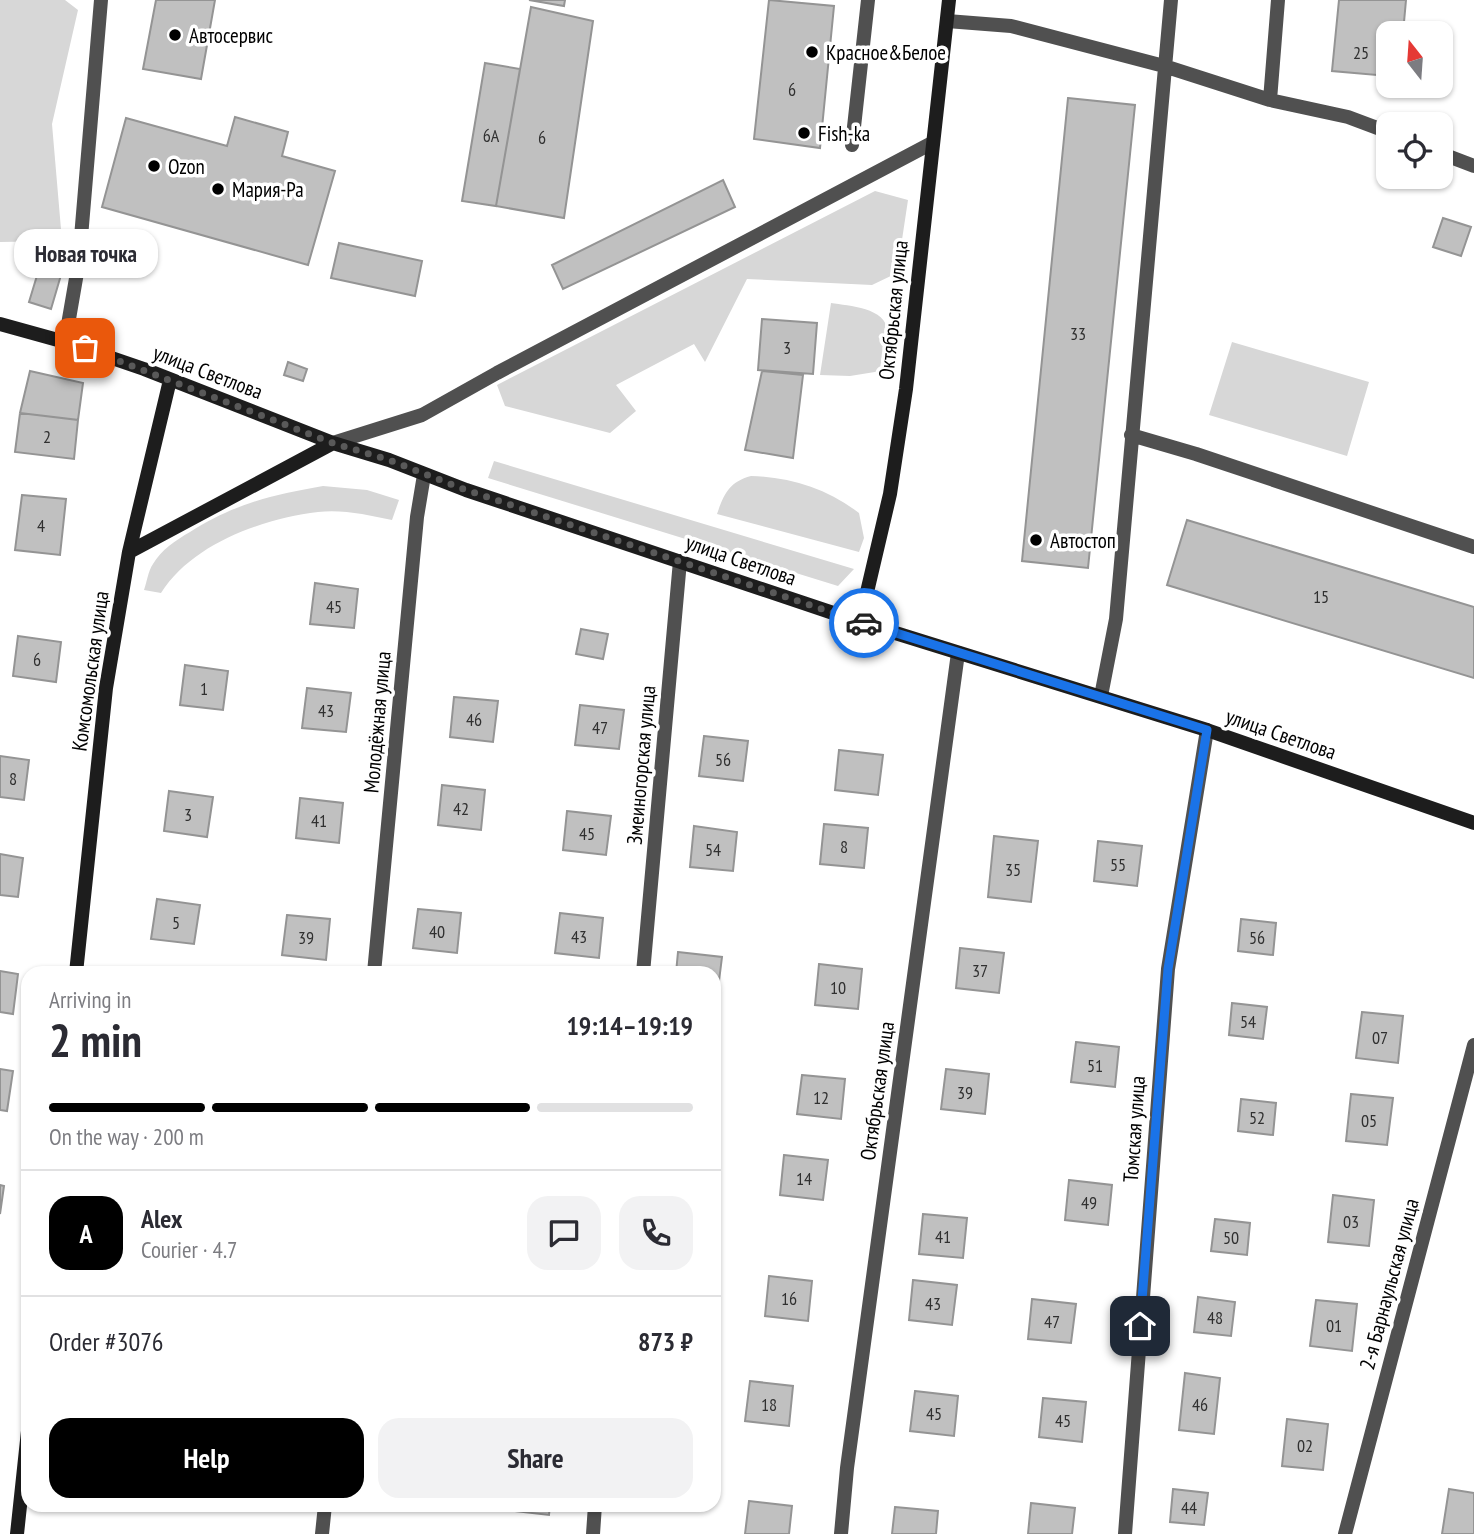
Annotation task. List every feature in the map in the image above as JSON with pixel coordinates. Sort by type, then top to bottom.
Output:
[{"type":"main road","name":"Октябрьская улица","points":[[860,622],[884,521],[904,401],[949,0]]},
{"type":"main road","name":"улица Светлова","points":[[0,324],[65,342],[424,475],[860,622],[1207,730],[1474,823]]},
{"type":"main road","name":"Комсомольская улица","points":[[77,966],[106,688],[129,552],[170,380]]},
{"type":"main road","points":[[129,552],[333,443]]},
{"type":"main road","points":[[17,1534],[21,1497]]},
{"type":"street","points":[[65,342],[79,261],[101,0]]},
{"type":"street","points":[[852,145],[868,0]]},
{"type":"street","points":[[1101,696],[1116,619],[1171,0]]},
{"type":"street","points":[[1270,100],[1278,0]]},
{"type":"street","points":[[947,21],[1011,26],[1164,66],[1270,100],[1348,117],[1376,128]]},
{"type":"street","points":[[333,443],[422,415],[496,373],[932,143]]},
{"type":"street","points":[[1453,158],[1474,166]]},
{"type":"street","points":[[1131,435],[1196,454],[1474,547]]},
{"type":"street","name":"Молодёжная улица","points":[[375,966],[415,531],[424,475]]},
{"type":"street","name":"Змеиногорская улица","points":[[644,966],[680,561]]},
{"type":"street","name":"Октябрьская улица","points":[[841,1534],[849,1454],[958,653]]},
{"type":"street","name":"Томская улица","points":[[1125,1534],[1168,969],[1207,730]]},
{"type":"street","name":"2-я Барнаульская улица","points":[[1345,1534],[1474,1045]]},
{"type":"street","points":[[322,1534],[324,1512]]},
{"type":"street","points":[[593,1534],[595,1512]]},
{"type":"shaded area","points":[[0,0],[65,0],[78,10],[52,124],[62,241],[0,242]]},
{"type":"shaded area","points":[[875,191],[908,200],[897,273],[872,285],[747,279],[705,362],[694,344],[616,385],[636,411],[610,433],[505,406],[497,385]]},
{"type":"shaded area","points":[[831,303],[866,309],[881,317],[886,324],[888,341],[881,371],[850,376],[820,375]]},
{"type":"shaded area","points":[[1232,342],[1369,382],[1347,456],[1209,415]]},
{"type":"shaded area","points":[[494,461],[854,569],[838,586],[488,478]]},
{"type":"shaded area","points":[[751,476],[808,486],[835,497],[859,513],[864,538],[859,552],[717,514],[732,485]]},
{"type":"shaded area","points":[[323,486],[367,490],[399,500],[392,520],[327,511],[296,515],[251,528],[209,548],[191,561],[174,576],[161,593],[144,590],[151,567],[160,554],[206,522],[254,502]]},
{"type":"building","points":[[156,0],[215,0],[201,79],[143,69]]},
{"type":"building","points":[[529,0],[565,0],[564,6]]},
{"type":"building","points":[[769,0],[834,6],[820,148],[754,139]]},
{"type":"building","points":[[1339,0],[1406,0],[1404,21],[1376,21],[1376,75],[1332,71]]},
{"type":"building","points":[[531,7],[593,21],[564,218],[496,206]]},
{"type":"building","points":[[485,63],[520,69],[496,206],[462,201]]},
{"type":"building","points":[[1068,98],[1135,105],[1088,568],[1022,561]]},
{"type":"building","name":"Мария-Ра","points":[[235,117],[288,132],[282,156],[335,171],[308,265],[102,207],[126,118],[227,146]]},
{"type":"building","points":[[723,180],[735,207],[563,289],[552,265]]},
{"type":"building","points":[[1443,218],[1471,227],[1461,256],[1433,247]]},
{"type":"building","points":[[339,243],[422,261],[415,296],[331,278]]},
{"type":"building","points":[[39,269],[61,275],[51,309],[29,302]]},
{"type":"building","points":[[762,319],[817,323],[813,374],[758,370]]},
{"type":"building","points":[[288,362],[307,369],[303,381],[284,375]]},
{"type":"building","points":[[30,371],[83,383],[78,420],[20,413]]},
{"type":"building","points":[[762,371],[803,375],[793,458],[745,450]]},
{"type":"building","points":[[20,413],[78,420],[74,459],[15,452]]},
{"type":"building","points":[[22,495],[66,499],[60,555],[15,550]]},
{"type":"building","points":[[1187,520],[1474,607],[1474,678],[1167,585]]},
{"type":"building","points":[[315,583],[358,589],[354,628],[310,624]]},
{"type":"building","points":[[581,629],[608,634],[603,659],[576,654]]},
{"type":"building","points":[[18,636],[61,642],[56,682],[13,676]]},
{"type":"building","points":[[185,665],[228,671],[223,710],[180,705]]},
{"type":"building","points":[[307,688],[351,693],[346,732],[302,728]]},
{"type":"building","points":[[454,697],[498,701],[493,742],[450,737]]},
{"type":"building","points":[[580,705],[624,710],[619,749],[575,745]]},
{"type":"building","points":[[704,736],[748,741],[743,781],[699,776]]},
{"type":"building","points":[[839,750],[883,755],[878,795],[835,790]]},
{"type":"building","points":[[0,756],[29,760],[24,800],[0,797]]},
{"type":"building","points":[[442,785],[485,790],[481,830],[438,825]]},
{"type":"building","points":[[169,791],[213,797],[207,837],[164,831]]},
{"type":"building","points":[[300,798],[343,803],[339,843],[296,838]]},
{"type":"building","points":[[567,811],[611,816],[606,855],[563,850]]},
{"type":"building","points":[[824,824],[868,828],[864,868],[820,864]]},
{"type":"building","points":[[694,826],[737,832],[733,871],[690,867]]},
{"type":"building","points":[[994,836],[1038,841],[1031,902],[988,897]]},
{"type":"building","points":[[1098,841],[1142,846],[1137,886],[1094,881]]},
{"type":"building","points":[[0,854],[23,858],[18,897],[0,895]]},
{"type":"building","points":[[157,899],[200,905],[194,944],[151,939]]},
{"type":"building","points":[[418,909],[461,913],[457,953],[413,948]]},
{"type":"building","points":[[560,913],[603,918],[599,958],[555,953]]},
{"type":"building","points":[[287,915],[330,919],[326,960],[282,955]]},
{"type":"building","points":[[1241,919],[1276,923],[1273,955],[1238,951]]},
{"type":"building","points":[[960,948],[1004,953],[999,993],[956,988]]},
{"type":"building","points":[[678,952],[722,957],[721,966],[677,966]]},
{"type":"building","points":[[819,964],[862,969],[858,1009],[815,1005]]},
{"type":"building","points":[[0,971],[18,974],[13,1014],[0,1012]]},
{"type":"building","points":[[1232,1003],[1267,1007],[1263,1039],[1229,1035]]},
{"type":"building","points":[[1362,1012],[1403,1016],[1398,1063],[1356,1058]]},
{"type":"building","points":[[1076,1042],[1119,1047],[1115,1087],[1071,1082]]},
{"type":"building","points":[[0,1069],[13,1071],[7,1111],[0,1110]]},
{"type":"building","points":[[946,1069],[989,1074],[985,1114],[941,1109]]},
{"type":"building","points":[[802,1075],[845,1079],[841,1119],[797,1114]]},
{"type":"building","points":[[1351,1094],[1393,1098],[1387,1145],[1346,1141]]},
{"type":"building","points":[[1241,1099],[1276,1103],[1273,1135],[1238,1131]]},
{"type":"building","points":[[784,1155],[828,1160],[823,1200],[780,1195]]},
{"type":"building","points":[[1069,1180],[1112,1185],[1108,1225],[1065,1220]]},
{"type":"building","points":[[0,1185],[4,1186],[0,1214]]},
{"type":"building","points":[[1333,1195],[1374,1200],[1369,1246],[1328,1242]]},
{"type":"building","points":[[923,1214],[967,1218],[963,1258],[919,1254]]},
{"type":"building","points":[[1215,1219],[1250,1223],[1247,1255],[1211,1251]]},
{"type":"building","points":[[769,1276],[812,1281],[808,1321],[765,1316]]},
{"type":"building","points":[[913,1280],[957,1285],[952,1325],[909,1320]]},
{"type":"building","points":[[1198,1297],[1235,1302],[1231,1336],[1194,1332]]},
{"type":"building","points":[[1032,1299],[1076,1304],[1071,1343],[1028,1339]]},
{"type":"building","points":[[1316,1300],[1357,1304],[1352,1351],[1310,1346]]},
{"type":"building","points":[[1185,1373],[1220,1378],[1214,1434],[1179,1430]]},
{"type":"building","points":[[750,1381],[793,1386],[789,1426],[745,1421]]},
{"type":"building","points":[[915,1391],[958,1396],[954,1436],[910,1431]]},
{"type":"building","points":[[1043,1398],[1086,1402],[1082,1442],[1039,1437]]},
{"type":"building","points":[[1287,1419],[1328,1424],[1323,1470],[1282,1466]]},
{"type":"building","points":[[1173,1489],[1208,1493],[1204,1525],[1170,1522]]},
{"type":"building","points":[[1449,1489],[1474,1493],[1474,1534],[1442,1534]]},
{"type":"building","points":[[749,1501],[792,1506],[789,1534],[745,1534]]},
{"type":"building","points":[[1031,1503],[1075,1508],[1072,1534],[1028,1534]]},
{"type":"building","points":[[895,1507],[938,1511],[936,1534],[892,1534]]},
{"type":"building","points":[[523,1512],[549,1512],[549,1515]]},
{"type":"way so far","points":[[85,348],[333,443],[389,460],[466,490],[864,623]]},
{"type":"place","name":"Автосервис","points":[[175,35]]},
{"type":"place","name":"Красное&Белое","points":[[812,52]]},
{"type":"place","name":"Fish-ka","points":[[804,133]]},
{"type":"place","name":"Ozon","points":[[154,166]]},
{"type":"place","name":"Мария-Ра","points":[[218,189]]},
{"type":"place","name":"Новая точка","points":[[85,348]]},
{"type":"place","name":"Автостоп","points":[[1036,540]]},
{"type":"route","points":[[864,623],[1207,730],[1168,969],[1140,1326]]}]
